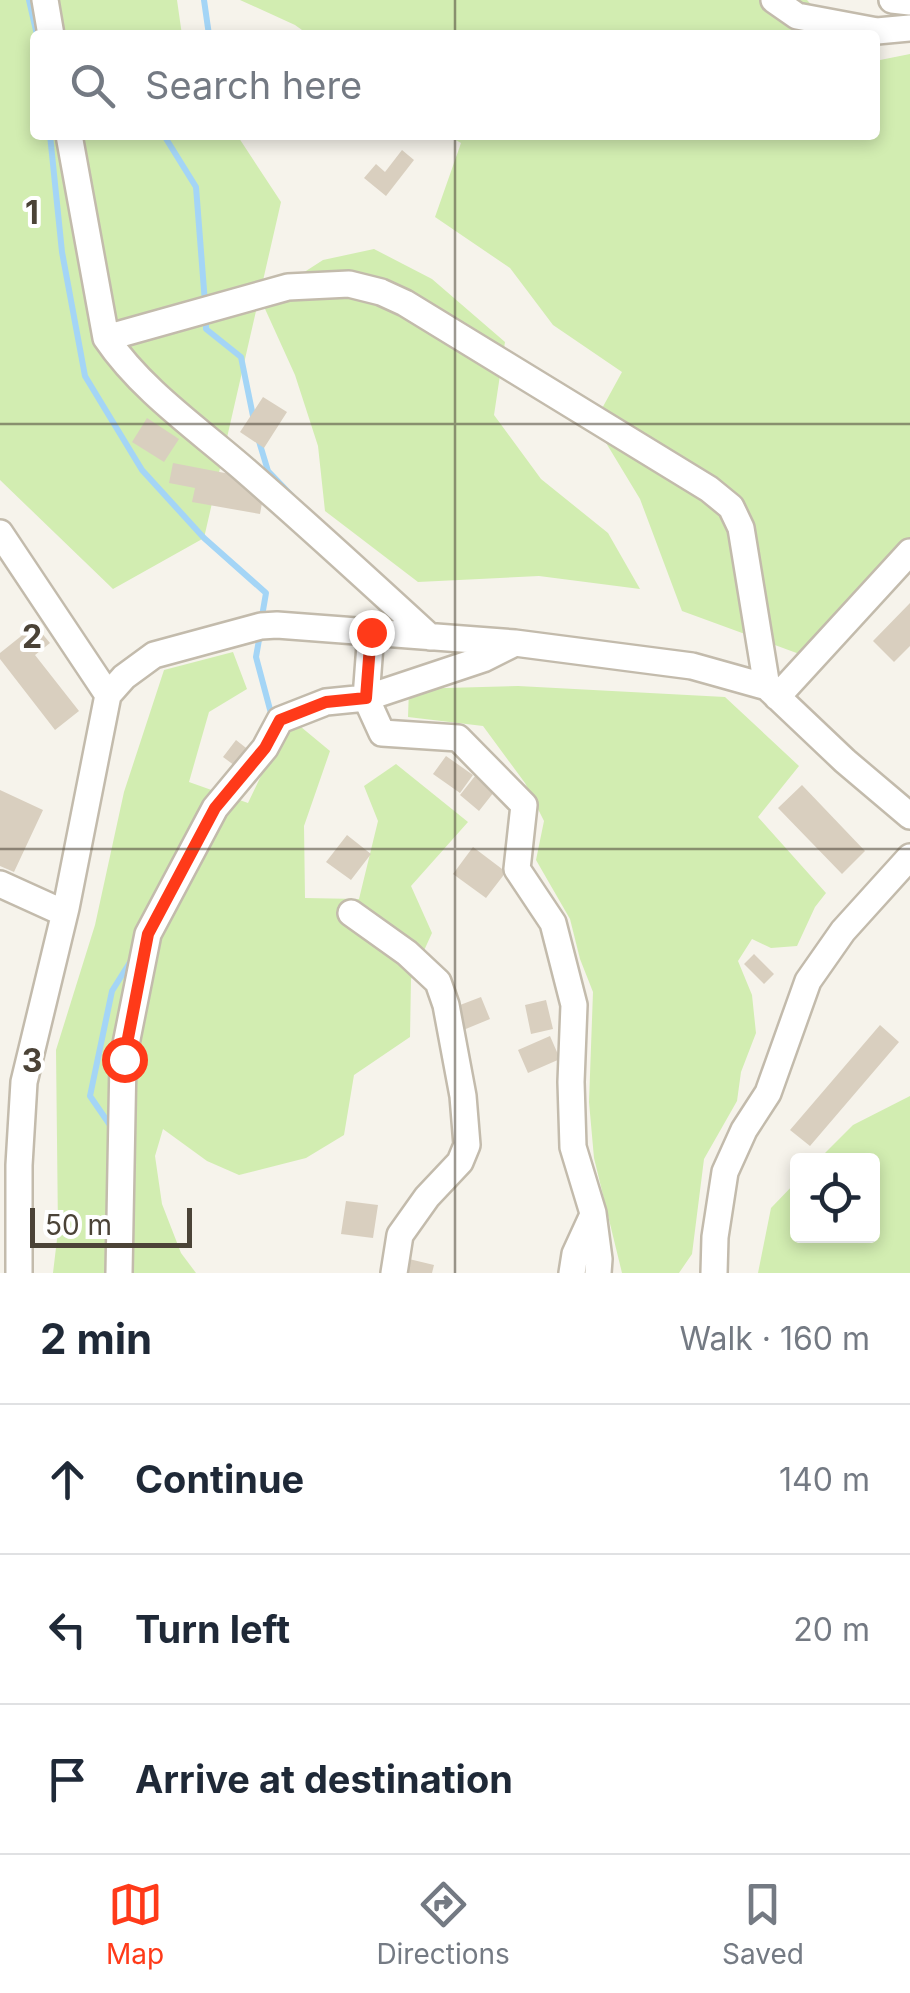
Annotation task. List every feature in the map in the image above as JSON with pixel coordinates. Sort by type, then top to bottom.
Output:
[{"type":"street","points":[[45,0],[51,30]]},
{"type":"street","points":[[774,0],[796,16],[878,30],[910,28]]},
{"type":"street","points":[[892,0],[910,2]]},
{"type":"street","points":[[71,140],[106,338],[122,362],[430,636]]},
{"type":"street","points":[[106,338],[288,287],[349,284],[405,303],[731,506],[740,528],[772,692]]},
{"type":"street","points":[[0,533],[108,695]]},
{"type":"street","points":[[772,692],[910,552]]},
{"type":"street","points":[[19,1273],[10,1165],[24,1082],[64,913],[108,695],[124,677],[154,655],[277,625],[515,643],[692,666],[772,692],[910,816]]},
{"type":"street","points":[[371,632],[366,698],[382,734],[458,738],[524,805],[517,869],[552,923],[574,1005],[572,1148],[593,1214],[598,1273]]},
{"type":"street","points":[[120,1273],[124,1059],[148,934],[215,808],[265,748],[280,720],[326,702],[366,698],[483,659],[515,643]]},
{"type":"street","points":[[714,1273],[725,1172],[744,1130],[768,1092],[808,981],[843,932],[910,857]]},
{"type":"street","points":[[0,884],[64,913]]},
{"type":"street","points":[[351,913],[407,953],[438,982],[446,1005],[462,1096],[467,1145],[460,1162],[427,1197],[400,1235],[394,1273]]},
{"type":"street","points":[[572,1273],[575,1254],[593,1214]]},
{"type":"green space","points":[[0,0],[177,0],[181,30],[30,30],[30,140],[240,140],[281,202],[204,538],[113,589],[0,480]]},
{"type":"green space","points":[[240,0],[807,0],[834,30],[302,30]]},
{"type":"green space","points":[[910,54],[910,566],[821,662],[682,611],[640,499],[594,423],[622,372],[553,325],[510,268],[435,217],[461,143],[456,140],[880,140],[880,60]]},
{"type":"green space","points":[[374,249],[432,279],[505,342],[494,415],[541,479],[608,533],[640,589],[539,576],[418,582],[325,511],[318,446],[295,375],[261,300],[323,260]]},
{"type":"green space","points":[[233,652],[247,689],[209,712],[189,782],[248,803],[289,717],[330,751],[304,826],[305,898],[359,899],[378,821],[364,786],[396,764],[468,822],[411,886],[432,933],[411,979],[410,1037],[354,1075],[344,1135],[306,1158],[239,1175],[207,1161],[163,1129],[155,1156],[162,1204],[181,1253],[196,1273],[53,1273],[58,1231],[56,1050],[95,925],[124,792],[164,670]]},
{"type":"green space","points":[[518,686],[725,697],[799,766],[758,817],[826,893],[797,946],[771,948],[752,939],[738,961],[752,995],[756,1033],[741,1072],[737,1101],[704,1159],[692,1254],[679,1273],[622,1273],[594,1158],[589,1102],[593,992],[570,919],[536,860],[544,821],[525,783],[483,726],[408,717],[409,689]]},
{"type":"green space","points":[[910,1096],[910,1273],[758,1273],[771,1208],[790,1188],[790,1243],[880,1243],[880,1153],[825,1153],[853,1125]]},
{"type":"building","points":[[402,150],[414,160],[386,196],[364,178],[376,164],[385,172]]},
{"type":"building","points":[[263,397],[287,412],[264,448],[240,432]]},
{"type":"building","points":[[147,418],[179,439],[164,462],[132,442]]},
{"type":"building","points":[[173,463],[266,481],[260,514],[192,502],[195,488],[169,483]]},
{"type":"building","points":[[910,603],[910,646],[894,662],[873,641]]},
{"type":"building","points":[[35,625],[50,643],[35,655],[79,711],[55,730],[0,659],[0,653]]},
{"type":"building","points":[[236,740],[255,755],[242,771],[223,757]]},
{"type":"building","points":[[446,756],[473,775],[460,793],[433,774]]},
{"type":"building","points":[[479,771],[498,787],[479,811],[460,795]]},
{"type":"building","points":[[802,785],[865,851],[842,874],[778,808]]},
{"type":"building","points":[[0,790],[43,810],[14,872],[0,866]]},
{"type":"building","points":[[347,835],[371,854],[351,880],[326,862]]},
{"type":"building","points":[[473,847],[506,872],[486,898],[453,874]]},
{"type":"building","points":[[754,954],[774,974],[764,984],[744,964]]},
{"type":"building","points":[[481,997],[490,1019],[456,1033],[447,1010]]},
{"type":"building","points":[[546,1000],[553,1029],[531,1034],[525,1005]]},
{"type":"building","points":[[880,1025],[899,1042],[810,1146],[790,1130]]},
{"type":"building","points":[[550,1036],[560,1059],[528,1073],[518,1050]]},
{"type":"building","points":[[346,1201],[378,1205],[373,1238],[341,1234]]},
{"type":"building","points":[[409,1259],[434,1265],[432,1273],[405,1273]]},
{"type":"waterway","points":[[29,0],[36,30]]},
{"type":"waterway","points":[[204,0],[208,30]]},
{"type":"waterway","points":[[51,140],[62,252],[85,376],[142,470],[204,538],[266,593],[261,622]]},
{"type":"waterway","points":[[167,140],[196,187],[205,303]]},
{"type":"waterway","points":[[206,316],[206,329],[241,357],[254,421]]},
{"type":"waterway","points":[[258,438],[268,471],[294,498]]},
{"type":"waterway","points":[[260,634],[256,657],[270,719]]},
{"type":"waterway","points":[[112,1128],[90,1096],[112,991],[132,959]]},
{"type":"route","points":[[124,1059],[148,934],[215,808],[265,748],[280,720],[326,702],[366,698],[371,632]]}]
